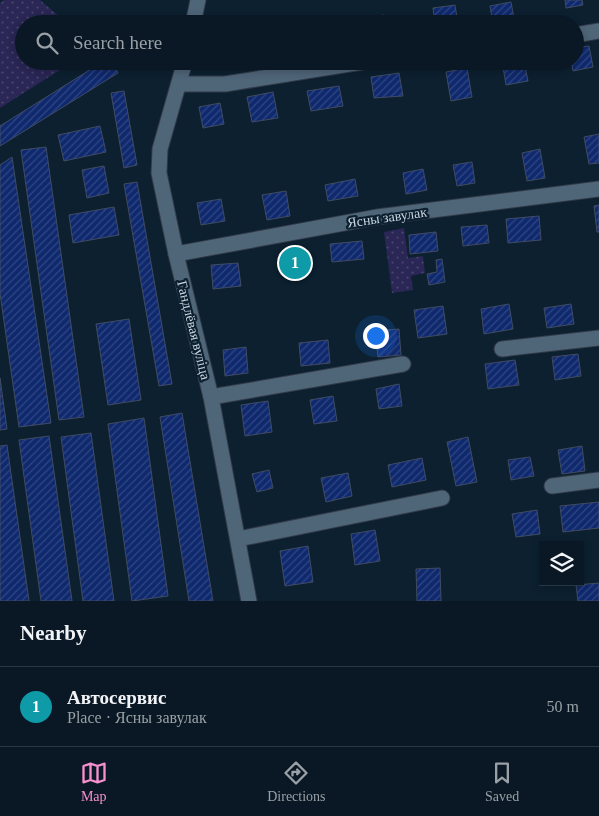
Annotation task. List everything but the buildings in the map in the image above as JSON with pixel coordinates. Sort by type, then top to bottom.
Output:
[{"type":"street","points":[[195,15],[198,0]]},
{"type":"street","points":[[584,34],[599,31]]},
{"type":"street","name":"Гандлёвая вуліца","points":[[183,70],[160,149],[158,173],[211,397],[250,601]]},
{"type":"street","points":[[179,84],[225,84],[312,70]]},
{"type":"street","name":"Ясны завулак","points":[[176,254],[376,217],[599,189]]},
{"type":"street","points":[[502,349],[599,338]]},
{"type":"street","points":[[211,397],[403,364]]},
{"type":"street","points":[[552,486],[599,480]]},
{"type":"street","points":[[238,539],[442,498]]},
{"type":"shaded area","points":[[4,0],[40,0],[58,15],[15,15],[15,70],[60,70],[0,108],[0,3]]},
{"type":"shaded area","points":[[404,228],[408,258],[423,256],[425,273],[411,276],[413,290],[392,293],[384,232]]},
{"type":"place","name":"Автосервис","points":[[295,263]]}]
